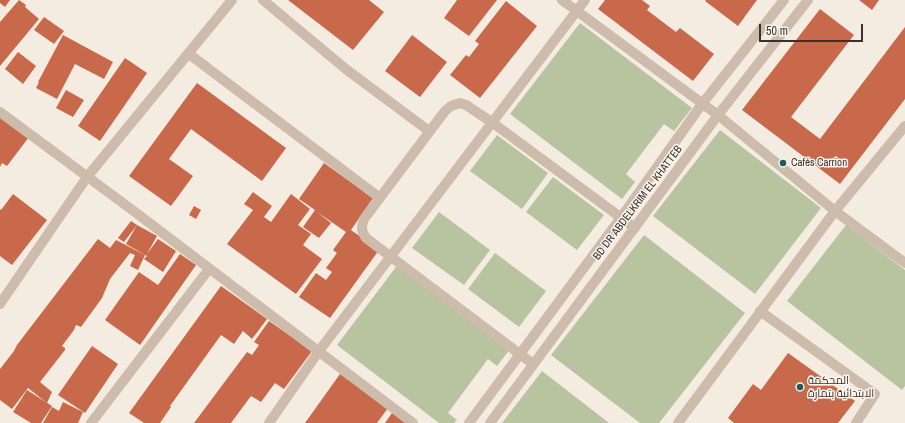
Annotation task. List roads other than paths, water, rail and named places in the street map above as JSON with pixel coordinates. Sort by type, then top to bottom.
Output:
[{"type":"street","points":[[0,304],[3,292],[87,177],[232,0]]},
{"type":"street","points":[[263,0],[347,70],[429,131]]},
{"type":"street","points":[[562,0],[718,115],[835,211],[905,263]]},
{"type":"street","points":[[269,423],[319,352],[585,0]]},
{"type":"street","points":[[469,423],[620,219],[702,104],[784,0]]},
{"type":"street","name":"BD DR ABDELKRIM EL KHATTEB","points":[[490,423],[718,115],[808,0]]},
{"type":"street","points":[[189,54],[380,198]]},
{"type":"street","points":[[533,364],[391,258],[366,238],[361,230],[364,219],[429,131],[450,106],[460,103],[466,105],[493,123],[620,219],[635,228]]},
{"type":"street","points":[[0,112],[135,212],[413,423]]},
{"type":"street","points":[[678,423],[835,211],[905,126]]},
{"type":"street","points":[[91,423],[209,269]]},
{"type":"street","points":[[760,311],[875,394],[856,423]]},
{"type":"place","name":"Cafés Carrion","points":[[783,163]]},
{"type":"place","name":"المحكمة الابتدائية بتمارة","points":[[800,387]]}]
